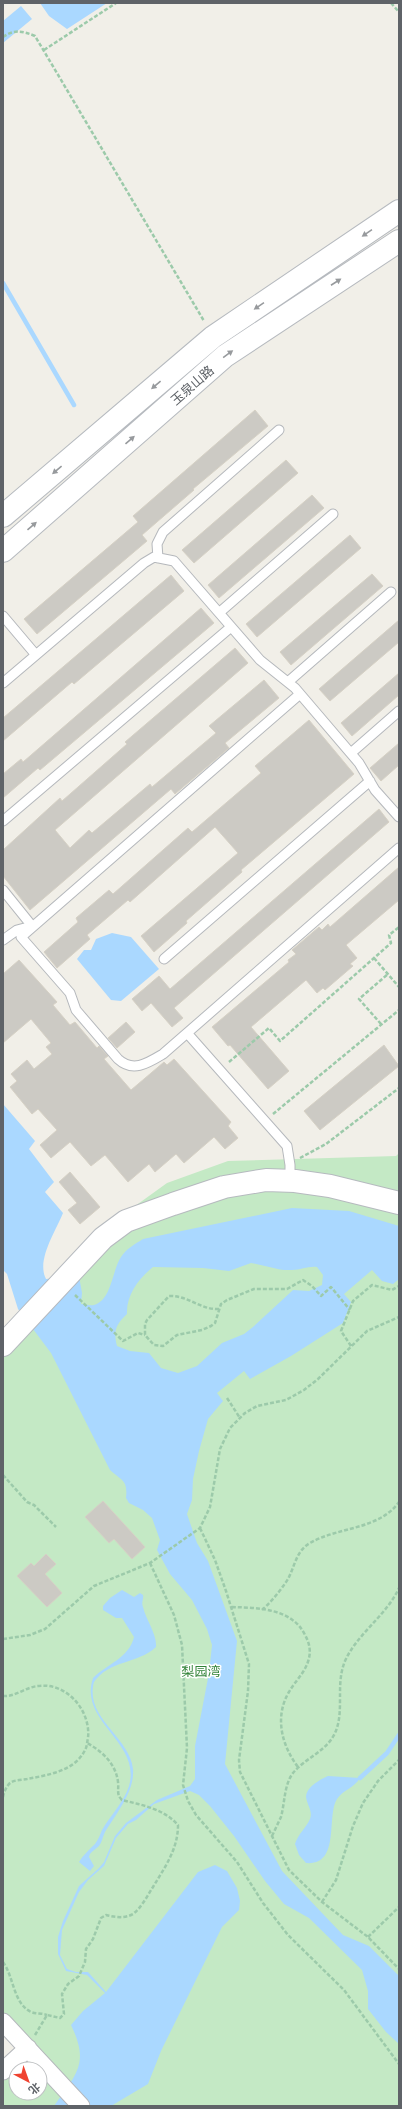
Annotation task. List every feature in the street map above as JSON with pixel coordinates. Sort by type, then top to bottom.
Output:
[{"type":"street","name":"玉泉山路","points":[[3,516],[213,337],[399,211]]},
{"type":"street","name":"玉泉山路","points":[[3,551],[225,356],[399,241]]},
{"type":"street","points":[[3,1345],[103,1238],[126,1221],[224,1187],[266,1180],[290,1173],[330,1186],[399,1203]]},
{"type":"street","points":[[3,2022],[81,2106]]},
{"type":"street","points":[[3,2071],[28,2048]]},
{"type":"lane","points":[[158,558],[158,544],[163,532],[279,430]]},
{"type":"lane","points":[[220,612],[333,514]]},
{"type":"lane","points":[[3,683],[144,563],[154,558],[174,561],[220,612],[260,660],[288,682],[300,694],[351,753],[375,790],[399,817]]},
{"type":"lane","points":[[288,682],[390,592]]},
{"type":"lane","points":[[3,616],[36,655]]},
{"type":"lane","points":[[3,821],[231,627]]},
{"type":"lane","points":[[300,694],[21,937],[70,993],[76,1010],[124,1065],[135,1067],[154,1059],[187,1033],[399,848]]},
{"type":"lane","points":[[351,753],[399,711]]},
{"type":"lane","points":[[164,959],[370,781]]},
{"type":"lane","points":[[3,890],[32,926]]},
{"type":"lane","points":[[3,940],[17,930],[32,926]]},
{"type":"lane","points":[[187,1033],[287,1146],[290,1173]]},
{"type":"path","points":[[44,50],[116,3]]},
{"type":"path","points":[[392,3],[399,12]]},
{"type":"path","points":[[3,37],[10,32],[23,31],[35,36],[213,337]]},
{"type":"path","points":[[220,1070],[269,1028],[280,1041],[391,943],[389,935],[399,927]]},
{"type":"path","points":[[374,958],[399,986]]},
{"type":"path","points":[[381,1024],[359,999],[388,974]]},
{"type":"path","points":[[265,1121],[399,1010]]},
{"type":"path","points":[[290,1173],[307,1153],[326,1144],[399,1088]]},
{"type":"path","points":[[61,1283],[84,1302],[95,1315],[122,1340],[126,1341],[138,1333],[145,1335],[154,1345],[163,1346],[177,1335],[202,1330],[211,1326],[215,1323],[219,1309],[227,1300],[254,1289],[287,1289],[302,1280],[312,1286],[321,1296],[331,1287],[350,1310]]},
{"type":"path","points":[[351,1346],[341,1332],[353,1301],[372,1285],[392,1290],[399,1286]]},
{"type":"path","points":[[145,1335],[145,1324],[169,1296],[187,1298],[206,1308],[219,1309]]},
{"type":"path","points":[[3,1639],[30,1635],[45,1629],[94,1586],[150,1563],[200,1528],[210,1507],[220,1449],[230,1428],[240,1418],[257,1406],[286,1400],[304,1390],[318,1379],[367,1331],[399,1317]]},
{"type":"path","points":[[227,1398],[240,1418]]},
{"type":"path","points":[[3,1476],[27,1502],[34,1505],[56,1527]]},
{"type":"path","points":[[262,1610],[278,1594],[289,1578],[296,1559],[305,1547],[325,1537],[344,1532],[380,1517],[395,1507],[399,1502]]},
{"type":"path","points":[[395,1507],[399,1510]]},
{"type":"path","points":[[200,1528],[215,1560],[232,1607],[249,1664],[248,1692],[239,1760],[240,1772],[289,1870],[322,1902],[368,1937],[399,1969]]},
{"type":"path","points":[[150,1563],[174,1615],[182,1645],[187,1748],[183,1785],[188,1801],[196,1815],[237,1862],[263,1904],[288,1935],[344,1990],[399,2064]]},
{"type":"path","points":[[272,1837],[281,1816],[287,1784],[298,1767],[318,1753],[334,1734],[339,1721],[339,1693],[344,1662],[351,1650],[386,1610],[399,1588]]},
{"type":"path","points":[[232,1607],[274,1611],[288,1616],[303,1630],[309,1642],[309,1660],[289,1692],[282,1717],[284,1740],[298,1767]]},
{"type":"path","points":[[3,1696],[38,1686],[53,1687],[65,1692],[78,1704],[88,1723],[86,1749],[79,1759],[66,1768],[50,1774],[15,1781],[9,1784],[3,1797]]},
{"type":"path","points":[[3,1962],[10,1974],[17,1996],[24,2006],[30,2011],[60,2018],[64,2014],[62,1994],[68,1984],[79,1976],[85,1962],[86,1949],[93,1939],[101,1918],[106,1915],[117,1917],[132,1914],[143,1904],[170,1859],[178,1831],[178,1825],[164,1814],[140,1804],[122,1800],[117,1790],[118,1782],[110,1761],[103,1753],[87,1743]]},
{"type":"path","points":[[322,1902],[336,1880],[353,1826],[363,1803],[378,1782],[399,1760]]},
{"type":"path","points":[[368,1937],[399,1907]]},
{"type":"path","points":[[28,2048],[47,2015]]},
{"type":"green space","name":"梨园湾","points":[[399,1153],[399,2106],[3,2106],[3,2081],[8,2076],[8,2101],[48,2101],[48,2061],[24,2061],[37,2049],[3,2012],[3,1331],[106,1227],[167,1183],[228,1161],[396,1156]]},
{"type":"water","points":[[40,3],[107,3],[67,29],[49,16]]},
{"type":"water","points":[[21,6],[32,19],[3,43],[3,21]]},
{"type":"water","points":[[112,933],[131,937],[159,969],[121,1001],[111,1000],[77,959],[84,950],[91,950],[96,939]]},
{"type":"water","points":[[3,1104],[35,1141],[29,1149],[54,1182],[45,1192],[63,1213],[45,1255],[43,1263],[46,1279],[79,1276],[82,1293],[81,1304],[94,1305],[105,1297],[121,1257],[128,1249],[143,1239],[292,1208],[349,1211],[399,1226],[399,1279],[393,1284],[382,1281],[372,1270],[344,1294],[351,1302],[343,1323],[291,1356],[250,1379],[244,1371],[217,1393],[223,1401],[208,1419],[199,1451],[193,1479],[192,1500],[187,1514],[197,1543],[208,1561],[237,1641],[225,1764],[282,1871],[343,1935],[369,1946],[399,1976],[399,2044],[386,2032],[368,2009],[368,1991],[362,1970],[309,1918],[284,1904],[265,1881],[234,1836],[210,1806],[199,1795],[190,1791],[154,1804],[136,1820],[128,1824],[116,1838],[104,1866],[88,1880],[79,1892],[62,1930],[60,1955],[67,1969],[76,1972],[88,1972],[106,1992],[198,1872],[215,1865],[227,1871],[237,1888],[240,1901],[239,1910],[222,1927],[161,2051],[148,2084],[111,2106],[54,2106],[74,2077],[80,2059],[77,2038],[71,2025],[83,2011],[105,1993],[87,1975],[66,1971],[58,1954],[58,1937],[63,1921],[79,1886],[104,1862],[115,1836],[126,1823],[157,1800],[190,1786],[195,1779],[195,1746],[209,1673],[212,1645],[207,1629],[192,1600],[170,1574],[157,1550],[160,1540],[152,1518],[143,1510],[129,1503],[126,1498],[125,1484],[110,1470],[51,1353],[18,1309],[7,1274],[3,1270]],"holes":[[[251,1263],[287,1270],[317,1267],[323,1275],[322,1285],[309,1291],[293,1290],[244,1334],[222,1343],[197,1366],[178,1373],[161,1368],[149,1353],[130,1351],[117,1346],[115,1336],[116,1328],[127,1314],[127,1307],[131,1294],[138,1282],[153,1267],[203,1268],[229,1271]]]},
{"type":"water","points":[[122,1590],[134,1597],[140,1593],[143,1595],[142,1605],[155,1637],[156,1647],[141,1657],[107,1670],[94,1682],[93,1695],[95,1706],[130,1758],[133,1769],[133,1777],[124,1802],[105,1832],[99,1846],[90,1854],[89,1857],[94,1866],[90,1871],[79,1862],[96,1842],[102,1830],[124,1798],[129,1786],[131,1771],[127,1757],[101,1720],[94,1707],[91,1693],[93,1678],[123,1656],[134,1637],[122,1618],[116,1618],[103,1610],[103,1606],[110,1598]]},
{"type":"water","points":[[328,1776],[360,1778],[337,1799],[332,1817],[328,1849],[324,1857],[317,1862],[306,1863],[299,1855],[295,1844],[311,1816],[306,1797],[307,1793],[314,1784]]},
{"type":"building","points":[[255,410],[268,426],[193,489],[194,490],[142,535],[147,541],[37,634],[24,619],[138,522],[133,516]]},
{"type":"building","points":[[286,460],[298,473],[194,563],[182,550]]},
{"type":"building","points":[[312,495],[324,508],[219,598],[208,585]]},
{"type":"building","points":[[350,535],[361,548],[257,637],[246,624]]},
{"type":"building","points":[[372,574],[383,586],[291,665],[280,652]]},
{"type":"building","points":[[171,575],[184,591],[74,684],[72,682],[3,741],[3,718]]},
{"type":"building","points":[[201,608],[214,623],[40,770],[38,768],[3,798],[3,774],[21,759],[23,762]]},
{"type":"building","points":[[399,620],[399,642],[330,701],[319,689]]},
{"type":"building","points":[[235,648],[248,663],[55,830],[70,848],[89,830],[92,833],[150,784],[152,787],[216,733],[209,726],[264,680],[279,698],[225,743],[229,748],[175,794],[171,789],[30,910],[3,876],[3,850],[60,798],[62,801],[127,744],[125,742]]},
{"type":"building","points":[[399,673],[399,695],[352,736],[341,723]]},
{"type":"building","points":[[309,720],[354,774],[241,870],[242,872],[186,921],[187,923],[154,952],[141,936],[238,853],[215,827],[130,902],[128,900],[87,935],[90,939],[57,968],[44,952],[78,922],[76,918],[109,890],[113,894],[188,828],[192,832],[261,773],[255,766]]},
{"type":"building","points":[[399,743],[399,765],[381,781],[370,768]]},
{"type":"building","points":[[379,809],[389,822],[174,1008],[183,1018],[172,1027],[151,1003],[142,1011],[132,999],[159,976],[170,989]]},
{"type":"building","points":[[399,867],[399,900],[346,945],[357,958],[350,964],[353,966],[325,990],[323,988],[317,993],[306,980],[251,1027],[289,1071],[268,1089],[230,1045],[228,1046],[212,1027],[289,962],[288,960],[296,954],[292,950],[319,927],[322,930],[328,924],[330,927]]},
{"type":"building","points":[[19,960],[57,1002],[53,1005],[70,1025],[75,1022],[97,1048],[99,1046],[108,1056],[104,1059],[131,1090],[164,1062],[167,1065],[174,1059],[231,1122],[228,1126],[238,1138],[225,1149],[214,1137],[184,1163],[176,1154],[155,1172],[149,1164],[128,1182],[105,1155],[91,1166],[70,1142],[51,1158],[40,1145],[57,1130],[38,1109],[32,1114],[10,1087],[17,1081],[11,1074],[27,1060],[34,1069],[52,1054],[46,1047],[51,1043],[31,1019],[3,1043],[3,974]]},
{"type":"building","points":[[126,1022],[135,1032],[117,1048],[108,1038]]},
{"type":"building","points":[[384,1045],[399,1066],[320,1130],[304,1111]]},
{"type":"building","points":[[70,1172],[100,1207],[80,1224],[68,1210],[77,1203],[59,1182]]},
{"type":"building","points":[[103,1501],[145,1547],[132,1559],[114,1539],[109,1543],[85,1517]]},
{"type":"building","points":[[46,1554],[56,1564],[45,1574],[62,1593],[47,1607],[17,1576],[31,1563],[34,1566]]},
{"type":"waterway","points":[[3,283],[74,405]]},
{"type":"waterway","points":[[360,1778],[387,1753],[399,1735]]}]
